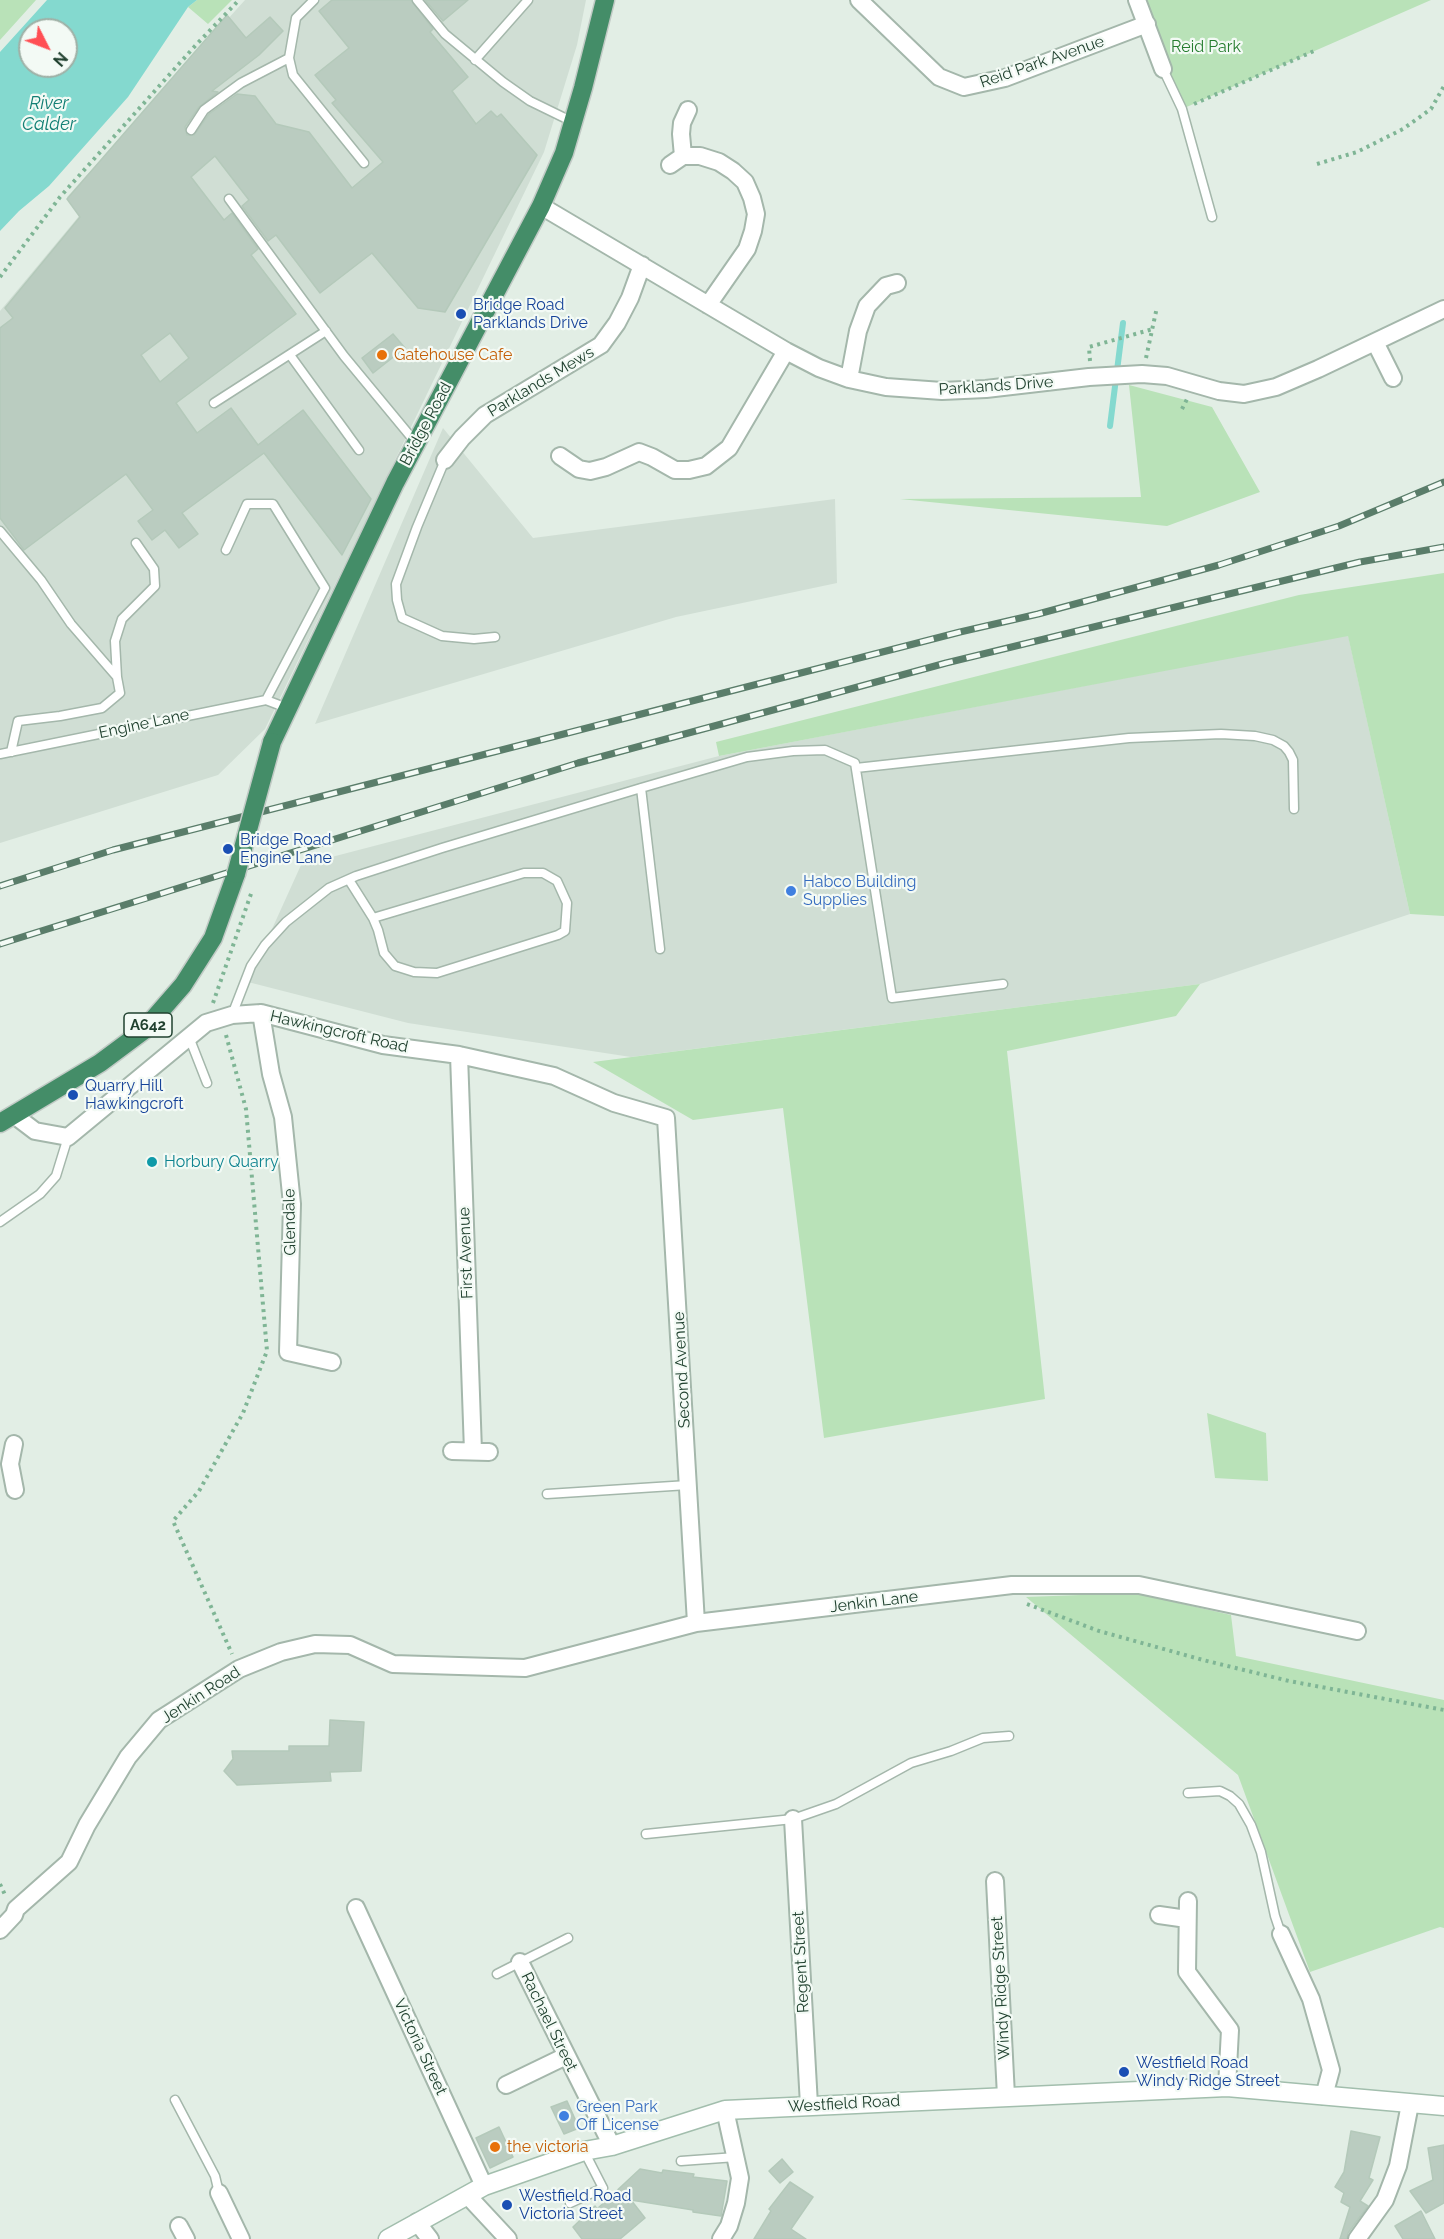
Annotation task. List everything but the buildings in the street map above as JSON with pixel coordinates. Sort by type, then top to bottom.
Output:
[{"type":"highway","name":"Bridge Road","points":[[7,1119],[100,1063],[143,1031],[183,985],[213,938],[236,874],[272,742],[287,708],[416,443],[541,206],[564,153],[605,0]]},
{"type":"main road","name":"Westfield Road","points":[[388,2239],[484,2186],[584,2151],[612,2146],[725,2110],[1227,2087],[1444,2106]]},
{"type":"street","name":"Reid Park Avenue","points":[[860,0],[939,77],[964,87],[1005,78],[1147,24]]},
{"type":"street","points":[[1137,0],[1163,69]]},
{"type":"street","points":[[688,110],[682,123],[676,160],[700,156],[719,162],[733,171],[745,182],[756,214],[747,249],[708,305]]},
{"type":"street","name":"Parklands Drive","points":[[541,206],[786,351],[819,368],[849,379],[886,387],[942,391],[986,389],[1089,377],[1142,374],[1167,376],[1219,392],[1244,394],[1276,387],[1444,309]]},
{"type":"street","name":"Parklands Mews","points":[[446,460],[462,438],[485,414],[601,345],[630,298],[642,266]]},
{"type":"street","points":[[849,379],[858,331],[867,306],[875,294],[886,286],[897,283]]},
{"type":"street","points":[[1375,342],[1393,378]]},
{"type":"street","points":[[560,456],[579,469],[590,471],[606,467],[639,452],[675,470],[689,471],[706,465],[729,448],[786,351]]},
{"type":"street","name":"Hawkingcroft Road","points":[[220,1018],[261,1013],[382,1045],[459,1055],[554,1076],[614,1103],[666,1118]]},
{"type":"street","name":"Glendale","points":[[261,1013],[271,1074],[283,1117],[292,1204],[288,1352],[332,1362]]},
{"type":"street","points":[[7,1119],[35,1131],[68,1137],[189,1037],[220,1018]]},
{"type":"street","name":"First Avenue","points":[[452,1451],[481,1452],[459,1055]]},
{"type":"street","name":"Second Avenue","points":[[666,1118],[696,1623]]},
{"type":"street","points":[[14,1444],[5,1464],[15,1490]]},
{"type":"street","name":"Jenkin Lane","points":[[393,1664],[525,1668],[696,1623],[1012,1585],[1139,1585],[1357,1631]]},
{"type":"street","name":"Jenkin Road","points":[[0,1930],[14,1915],[16,1908],[69,1862],[87,1825],[128,1757],[159,1720],[238,1669],[281,1652],[315,1644],[350,1645],[393,1664]]},
{"type":"street","name":"Regent Street","points":[[793,1819],[809,2105]]},
{"type":"street","name":"Windy Ridge Street","points":[[995,1881],[1006,2096]]},
{"type":"street","points":[[1188,1901],[1187,1972],[1230,2030],[1227,2087]]},
{"type":"street","name":"Victoria Street","points":[[356,1908],[484,2186]]},
{"type":"street","points":[[1159,1915],[1187,1919]]},
{"type":"street","points":[[1281,1934],[1311,1999],[1331,2070],[1324,2096]]},
{"type":"street","name":"Rachael Street","points":[[520,1962],[612,2146]]},
{"type":"street","points":[[506,2085],[566,2056]]},
{"type":"street","points":[[1357,2239],[1385,2200],[1398,2166],[1410,2104]]},
{"type":"street","points":[[722,2239],[729,2226],[736,2203],[740,2178],[725,2110]]},
{"type":"street","points":[[219,2193],[241,2239]]},
{"type":"street","points":[[468,2196],[508,2239]]},
{"type":"street","points":[[417,2223],[430,2239]]},
{"type":"lane","points":[[315,0],[296,18],[289,58],[293,75],[364,163]]},
{"type":"lane","points":[[417,0],[445,34],[475,60],[530,102],[573,122]]},
{"type":"lane","points":[[475,60],[528,0]]},
{"type":"lane","points":[[191,130],[204,110],[241,83],[289,58]]},
{"type":"lane","points":[[1163,69],[1182,109],[1212,217]]},
{"type":"lane","points":[[229,200],[326,332],[416,443]]},
{"type":"lane","points":[[214,403],[326,332]]},
{"type":"lane","points":[[290,355],[359,450]]},
{"type":"lane","points":[[446,460],[417,527],[396,584],[397,600],[402,618],[442,636],[459,639],[495,637]]},
{"type":"lane","points":[[226,549],[247,504],[273,504],[325,588],[266,700],[287,708]]},
{"type":"lane","points":[[0,531],[41,579],[86,643],[117,677]]},
{"type":"lane","points":[[11,752],[18,721],[102,708],[120,693],[116,641],[122,619],[155,586],[154,569],[136,543]]},
{"type":"lane","name":"Engine Lane","points":[[0,754],[266,700]]},
{"type":"lane","points":[[856,768],[1129,738],[1221,734],[1256,736],[1273,740],[1284,746],[1293,760],[1294,809]]},
{"type":"lane","points":[[220,1018],[265,945],[286,922],[329,888],[442,848],[641,788],[747,758],[793,751],[825,750],[855,763],[892,998],[1003,984]]},
{"type":"lane","points":[[641,788],[660,949]]},
{"type":"lane","points":[[349,880],[373,918],[384,953],[395,966],[414,972],[437,973],[558,935],[565,931],[567,903],[557,881],[543,873],[524,873],[373,918]]},
{"type":"lane","points":[[189,1037],[207,1083]]},
{"type":"lane","points":[[0,1222],[40,1194],[56,1176],[68,1137]]},
{"type":"lane","points":[[547,1494],[689,1485]]},
{"type":"lane","points":[[646,1834],[793,1819],[836,1804],[911,1763],[983,1738],[1009,1736]]},
{"type":"lane","points":[[1188,1793],[1220,1791],[1239,1804],[1251,1825],[1261,1852],[1281,1934]]},
{"type":"lane","name":"Rachael Street","points":[[497,1974],[568,1938]]},
{"type":"lane","points":[[175,2100],[215,2176],[219,2193]]},
{"type":"lane","points":[[570,2203],[603,2188],[584,2151]]},
{"type":"lane","points":[[681,2161],[736,2157]]},
{"type":"path","points":[[0,277],[60,197],[239,0]]},
{"type":"path","points":[[1182,109],[1314,51]]},
{"type":"path","points":[[1317,164],[1357,152],[1403,129],[1431,109],[1444,86]]},
{"type":"path","points":[[1142,374],[1157,307]]},
{"type":"path","points":[[1089,377],[1089,347],[1153,329]]},
{"type":"path","points":[[238,1669],[173,1521],[199,1491],[243,1413],[267,1351],[246,1109],[220,1018],[253,890]]},
{"type":"path","points":[[1025,1603],[1099,1631],[1203,1660],[1289,1681],[1444,1710]]},
{"type":"shaded area","points":[[245,0],[586,0],[577,45],[544,152],[265,729],[218,775],[0,843],[0,311],[79,216],[67,197]]},
{"type":"shaded area","points":[[443,428],[533,538],[835,499],[837,583],[676,617],[315,724]]},
{"type":"shaded area","points":[[1348,635],[1410,914],[1200,984],[631,1057],[408,1023],[248,982],[301,865],[719,756]]},
{"type":"green space","points":[[0,0],[36,0],[18,18],[0,40]]},
{"type":"green space","points":[[197,0],[232,0],[208,24],[188,7]]},
{"type":"green space","name":"Reid Park","points":[[1137,0],[1431,0],[1182,109]]},
{"type":"green space","points":[[1129,385],[1212,407],[1260,492],[1167,526],[900,499],[1141,497]]},
{"type":"green space","points":[[1444,573],[1444,916],[1410,914],[1348,636],[719,756],[716,742],[1299,595]]},
{"type":"green space","points":[[1200,984],[1176,1016],[1007,1051],[1045,1399],[824,1438],[783,1108],[693,1120],[593,1062]]},
{"type":"green space","points":[[1207,1413],[1266,1433],[1268,1481],[1215,1478]]},
{"type":"green space","points":[[1135,1593],[1231,1615],[1236,1656],[1444,1700],[1444,1928],[1440,1927],[1310,1972],[1238,1775],[1026,1597]]},
{"type":"water","name":"River Calder","points":[[47,0],[197,0],[188,7],[128,97],[49,186],[19,211],[0,231],[0,52],[18,32],[18,78],[78,78],[78,18],[31,18]]},
{"type":"waterway","points":[[1110,426],[1123,323]]},
{"type":"railway","points":[[0,886],[113,850],[960,632],[1038,614],[1219,565],[1339,526],[1444,482]]},
{"type":"railway","points":[[0,944],[578,763],[946,663],[1360,562],[1444,547]]},
{"type":"place","name":"Bridge Road Parklands Drive","points":[[461,314]]},
{"type":"place","name":"Gatehouse Cafe","points":[[382,355]]},
{"type":"place","name":"Bridge Road Engine Lane","points":[[228,849]]},
{"type":"place","name":"Habco Building Supplies","points":[[791,891]]},
{"type":"place","name":"Quarry Hill Hawkingcroft","points":[[73,1095]]},
{"type":"place","name":"Horbury Quarry","points":[[152,1162]]},
{"type":"place","name":"Westfield Road Windy Ridge Street","points":[[1124,2072]]},
{"type":"place","name":"Green Park Off License","points":[[564,2116]]},
{"type":"place","name":"the victoria","points":[[495,2147]]},
{"type":"place","name":"Westfield Road Victoria Street","points":[[507,2205]]}]
